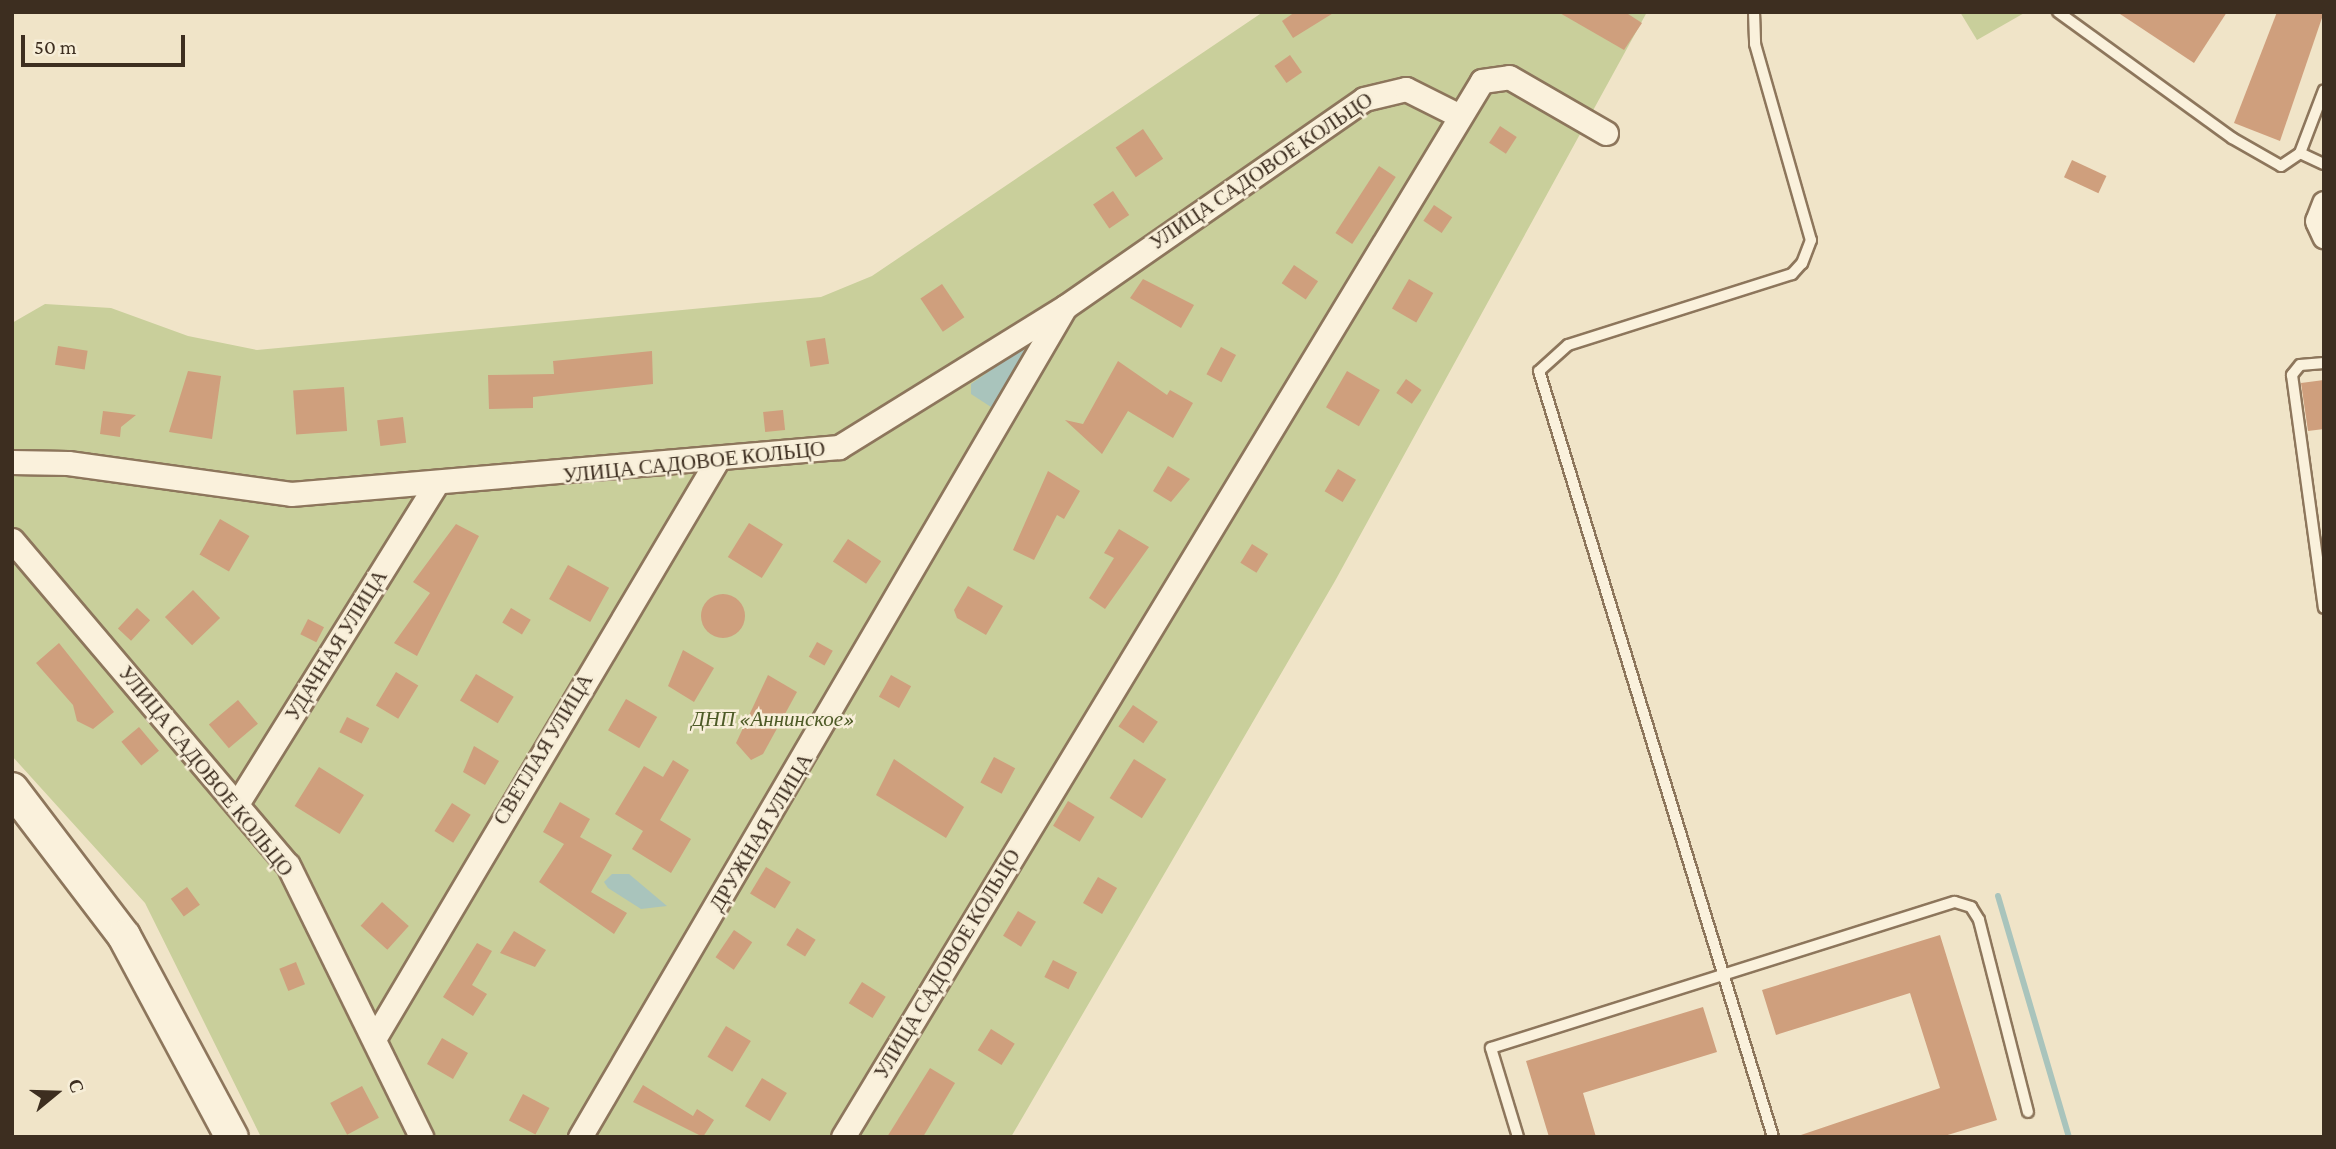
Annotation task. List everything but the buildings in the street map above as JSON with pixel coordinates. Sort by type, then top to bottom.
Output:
[{"type":"main road","points":[[12,789],[124,936],[232,1137]]},
{"type":"street","points":[[1458,115],[1482,80],[1508,77],[1606,133]]},
{"type":"street","name":"УЛИЦА САДОВОЕ КОЛЬЦО","points":[[12,462],[68,463],[291,494],[435,486],[716,462],[858,440],[1065,307],[1364,99],[1406,89],[1458,115],[843,1137]]},
{"type":"street","points":[[2324,203],[2317,220],[2324,236]]},
{"type":"street","name":"ДРУЖНАЯ УЛИЦА","points":[[580,1137],[1065,307]]},
{"type":"street","name":"СВЕТЛАЯ УЛИЦА","points":[[374,1039],[716,462]]},
{"type":"street","name":"УДАЧНАЯ УЛИЦА","points":[[237,804],[435,486]]},
{"type":"street","name":"УЛИЦА САДОВОЕ КОЛЬЦО","points":[[12,540],[288,865],[421,1137]]},
{"type":"lane","points":[[1754,12],[1755,44],[1811,240],[1802,263],[1792,274],[1568,345],[1539,371],[1721,974],[1773,1137]]},
{"type":"lane","points":[[2058,12],[2242,144],[2281,166],[2300,153],[2324,90]]},
{"type":"lane","points":[[2300,153],[2324,163]]},
{"type":"lane","points":[[2324,363],[2300,365],[2292,375],[2324,608]]},
{"type":"lane","points":[[1518,1137],[1491,1048],[1721,974],[1965,903],[1979,920],[2028,1112]]},
{"type":"green space","name":"ДНП «Аннинское»","points":[[1263,12],[1647,12],[1335,581],[1011,1137],[261,1137],[145,903],[12,756],[12,323],[45,304],[111,308],[188,336],[257,350],[821,297],[872,276]]},
{"type":"green space","points":[[1960,12],[2026,12],[1977,40]]},
{"type":"water","points":[[1021,349],[1028,352],[997,404],[991,407],[971,394],[971,384]]},
{"type":"water","points":[[612,874],[629,874],[667,906],[641,909],[608,888],[604,882]]},
{"type":"waterway","points":[[1998,896],[2069,1137]]}]
